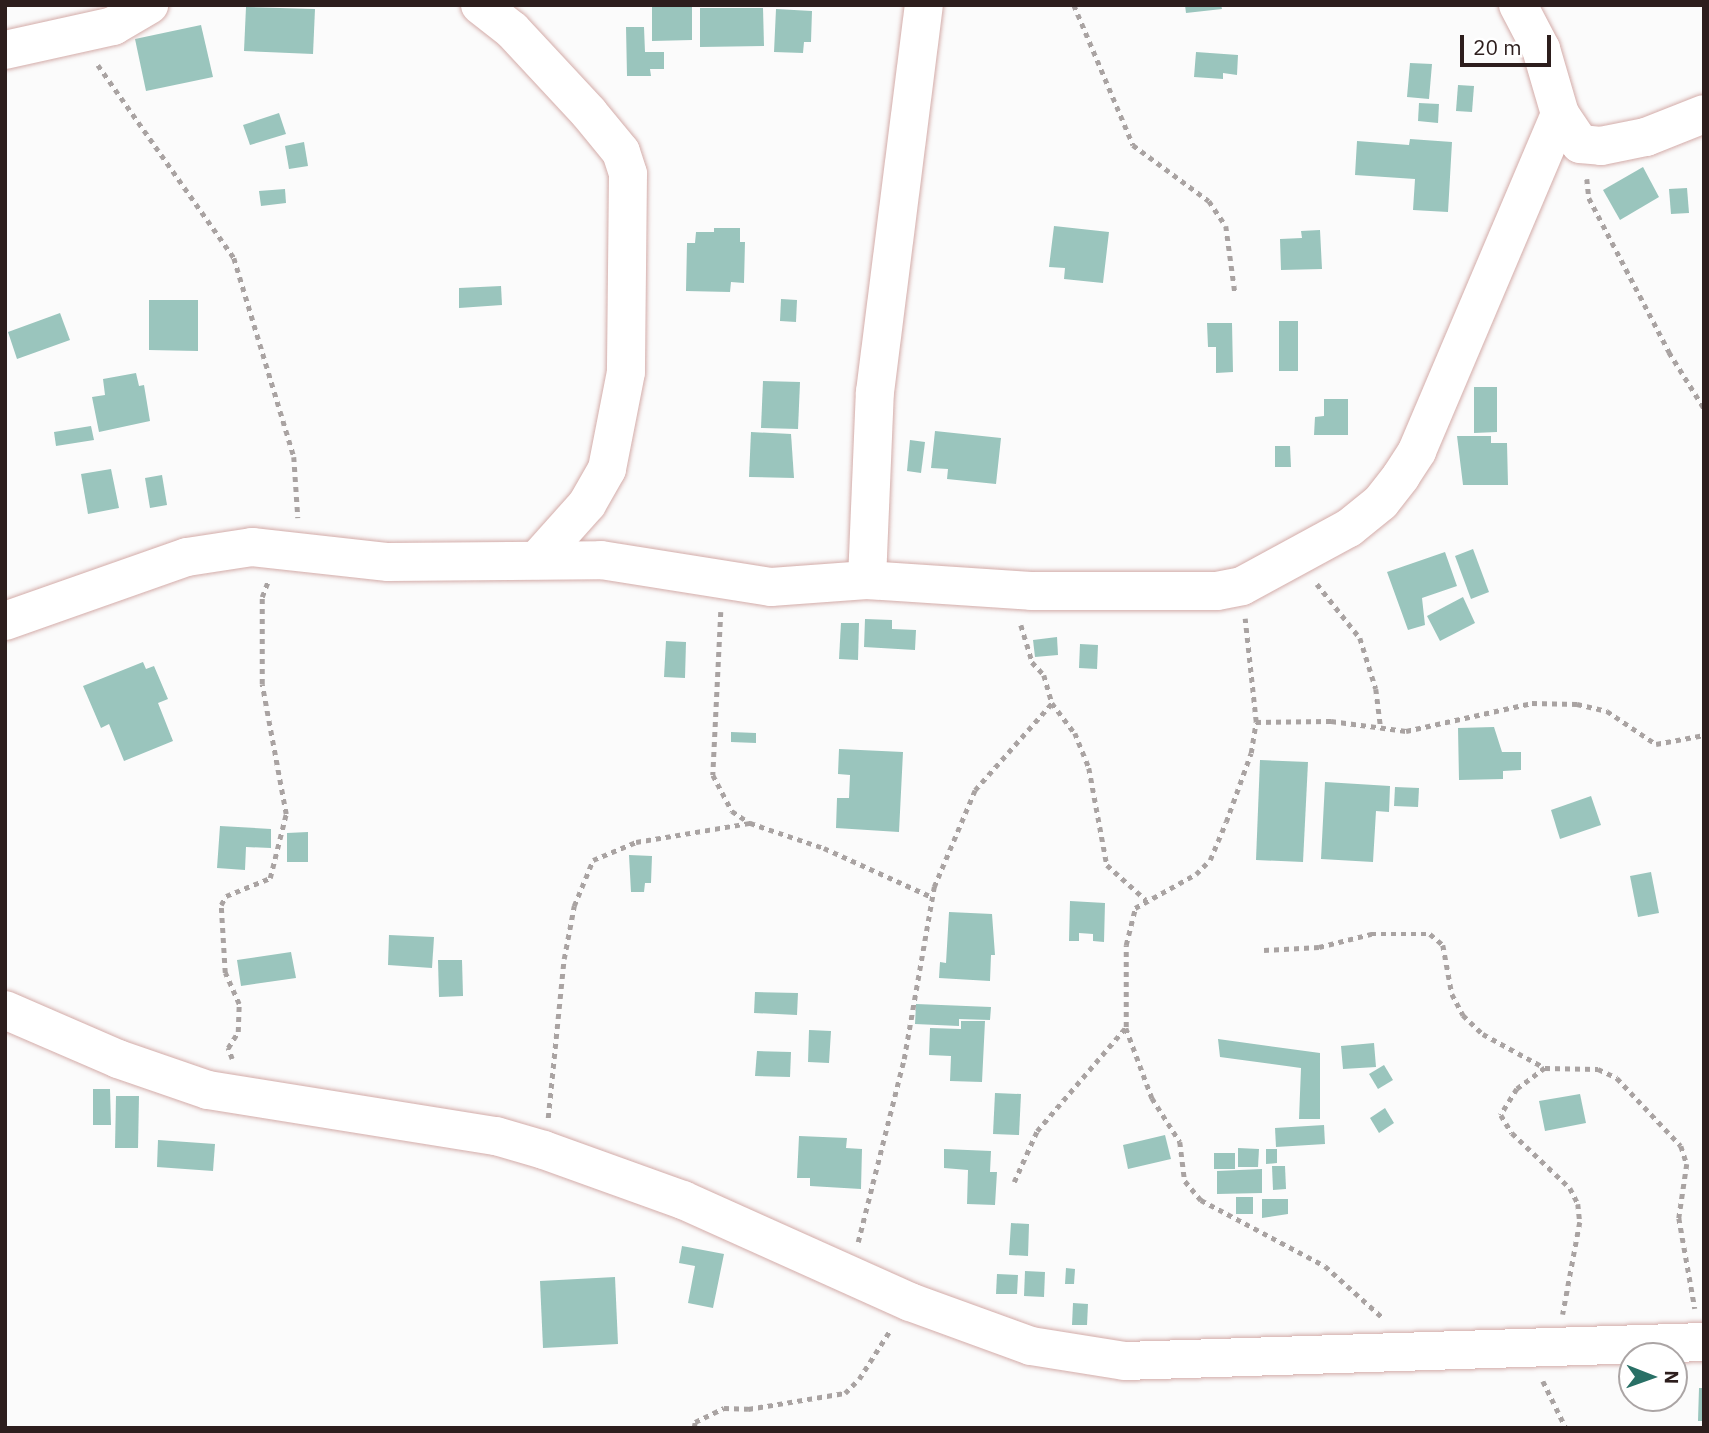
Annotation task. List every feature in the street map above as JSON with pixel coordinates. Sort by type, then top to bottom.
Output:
[{"type":"street","points":[[5,50],[113,26],[149,5]]},
{"type":"street","points":[[480,5],[512,30],[589,113],[621,152],[628,174],[626,372],[607,469],[587,504],[537,559]]},
{"type":"street","points":[[867,580],[875,392],[924,5]]},
{"type":"street","points":[[1518,5],[1542,49],[1560,114],[1575,139],[1588,146],[1646,137],[1704,114]]},
{"type":"street","points":[[5,621],[187,557],[252,547],[388,562],[601,560],[723,582],[771,587],[867,580],[1016,590],[1217,591],[1242,586],[1349,528],[1381,502],[1412,459],[1560,114]]},
{"type":"street","points":[[5,1010],[131,1063],[208,1090],[256,1099],[348,1110],[496,1136],[544,1150],[683,1200],[852,1277],[1031,1346],[1125,1361],[1427,1348],[1539,1349],[1702,1342]]},
{"type":"path","points":[[1074,5],[1133,145],[1209,201],[1226,226],[1235,293]]},
{"type":"path","points":[[76,35],[234,258],[294,457],[300,507],[290,550],[266,583],[261,627],[262,684],[286,814],[270,878],[226,896],[221,905],[225,973],[239,1004],[238,1032],[229,1054],[256,1099]]},
{"type":"path","points":[[1588,146],[1589,198],[1669,352],[1704,408]]},
{"type":"path","points":[[1296,559],[1356,630],[1376,689],[1381,729]]},
{"type":"path","points":[[723,582],[713,775],[732,811],[750,823],[824,848],[932,897]]},
{"type":"path","points":[[1242,586],[1256,722],[1251,753],[1210,860],[1178,887],[1146,900],[1135,908],[1129,924],[1126,1027],[1152,1098],[1180,1142],[1185,1181],[1201,1200],[1325,1266],[1385,1320]]},
{"type":"path","points":[[1016,590],[1032,662],[1044,675],[1052,703],[1076,733],[1089,768],[1107,865],[1146,900]]},
{"type":"path","points":[[852,1277],[904,1059],[932,897],[975,790],[1052,703]]},
{"type":"path","points":[[1256,722],[1331,721],[1406,731],[1532,703],[1577,704],[1607,711],[1656,744],[1704,735]]},
{"type":"path","points":[[544,1150],[564,959],[574,906],[593,860],[636,842],[750,823]]},
{"type":"path","points":[[1264,950],[1320,947],[1370,934],[1430,934],[1443,945],[1444,969],[1463,1015],[1483,1034],[1545,1068],[1598,1069],[1617,1077],[1681,1146],[1687,1164],[1679,1218],[1702,1342]]},
{"type":"path","points":[[1014,1182],[1037,1131],[1126,1027]]},
{"type":"path","points":[[1545,1068],[1517,1089],[1501,1115],[1512,1133],[1570,1188],[1578,1204],[1580,1222],[1567,1300],[1539,1349],[1566,1428]]},
{"type":"path","points":[[694,1428],[695,1422],[724,1408],[759,1408],[845,1393],[859,1379],[889,1331],[923,1306]]},
{"type":"building","points":[[692,5],[692,40],[652,41],[652,6]]},
{"type":"building","points":[[1185,5],[1221,5],[1222,9],[1186,13]]},
{"type":"building","points":[[246,7],[315,9],[313,54],[244,51]]},
{"type":"building","points":[[700,8],[763,8],[764,46],[700,47]]},
{"type":"building","points":[[776,9],[812,11],[811,42],[804,42],[803,53],[774,52]]},
{"type":"building","points":[[201,25],[213,77],[146,91],[135,39]]},
{"type":"building","points":[[626,27],[644,27],[645,52],[664,52],[664,69],[650,69],[651,76],[627,76]]},
{"type":"building","points":[[1196,52],[1238,55],[1237,75],[1223,73],[1223,79],[1194,77]]},
{"type":"building","points":[[1410,63],[1432,64],[1429,99],[1407,97]]},
{"type":"building","points":[[1458,85],[1474,86],[1472,112],[1456,111]]},
{"type":"building","points":[[1419,103],[1439,104],[1438,123],[1418,121]]},
{"type":"building","points":[[279,113],[286,134],[250,145],[243,125]]},
{"type":"building","points":[[1410,139],[1452,142],[1448,212],[1413,210],[1415,179],[1355,175],[1357,141],[1409,145]]},
{"type":"building","points":[[304,142],[308,166],[289,169],[285,146]]},
{"type":"building","points":[[1643,167],[1659,197],[1620,220],[1603,190]]},
{"type":"building","points":[[1687,188],[1689,213],[1671,214],[1669,189]]},
{"type":"building","points":[[285,189],[286,203],[261,206],[259,191]]},
{"type":"building","points":[[1054,226],[1109,232],[1103,283],[1064,279],[1065,268],[1049,267]]},
{"type":"building","points":[[714,228],[740,228],[740,242],[745,242],[744,283],[731,282],[730,292],[686,291],[687,243],[695,243],[696,232],[714,232]]},
{"type":"building","points":[[1320,230],[1322,269],[1281,270],[1280,239],[1302,238],[1301,231]]},
{"type":"building","points":[[501,286],[502,305],[459,308],[459,288]]},
{"type":"building","points":[[781,299],[797,300],[796,322],[780,321]]},
{"type":"building","points":[[149,300],[198,300],[198,351],[149,350]]},
{"type":"building","points":[[60,313],[70,340],[17,359],[8,332]]},
{"type":"building","points":[[1279,321],[1298,321],[1298,371],[1279,371]]},
{"type":"building","points":[[1207,323],[1232,323],[1233,372],[1216,373],[1216,347],[1208,347]]},
{"type":"building","points":[[136,373],[139,386],[144,385],[150,421],[99,432],[92,397],[105,395],[103,379]]},
{"type":"building","points":[[763,381],[800,382],[798,429],[761,428]]},
{"type":"building","points":[[1474,387],[1497,387],[1497,432],[1474,433]]},
{"type":"building","points":[[1324,399],[1348,399],[1348,435],[1314,435],[1315,417],[1324,416]]},
{"type":"building","points":[[91,426],[94,440],[56,446],[54,432]]},
{"type":"building","points":[[935,431],[1001,438],[996,484],[947,479],[948,469],[931,468]]},
{"type":"building","points":[[751,432],[791,434],[794,478],[749,477]]},
{"type":"building","points":[[1457,436],[1491,436],[1491,443],[1507,443],[1508,485],[1463,485]]},
{"type":"building","points":[[910,440],[925,442],[921,473],[907,471]]},
{"type":"building","points":[[1275,446],[1290,446],[1291,467],[1275,467]]},
{"type":"building","points":[[111,469],[119,508],[88,514],[81,474]]},
{"type":"building","points":[[162,475],[167,505],[150,508],[145,478]]},
{"type":"building","points":[[1473,549],[1489,592],[1471,599],[1455,556]]},
{"type":"building","points":[[1445,552],[1457,586],[1422,598],[1425,625],[1408,630],[1387,572]]},
{"type":"building","points":[[1463,597],[1475,623],[1440,641],[1427,616]]},
{"type":"building","points":[[865,619],[892,620],[892,629],[916,630],[915,650],[864,647]]},
{"type":"building","points":[[841,623],[859,623],[858,660],[839,659]]},
{"type":"building","points":[[1057,637],[1058,655],[1035,657],[1033,640]]},
{"type":"building","points":[[666,641],[686,642],[685,678],[664,677]]},
{"type":"building","points":[[1080,644],[1098,645],[1097,669],[1079,668]]},
{"type":"building","points":[[143,662],[146,669],[154,666],[168,699],[158,703],[173,741],[124,761],[109,724],[101,728],[83,686]]},
{"type":"building","points":[[1494,727],[1502,752],[1521,752],[1521,770],[1503,771],[1503,779],[1459,780],[1458,728]]},
{"type":"building","points":[[731,732],[756,733],[756,743],[731,742]]},
{"type":"building","points":[[839,749],[903,752],[899,832],[836,828],[837,798],[849,798],[850,775],[838,774]]},
{"type":"building","points":[[1260,760],[1308,762],[1303,862],[1256,860]]},
{"type":"building","points":[[1325,782],[1390,786],[1389,812],[1376,811],[1373,862],[1321,859]]},
{"type":"building","points":[[1395,787],[1419,788],[1418,807],[1394,806]]},
{"type":"building","points":[[1591,796],[1601,825],[1560,839],[1551,810]]},
{"type":"building","points":[[220,826],[271,829],[271,848],[246,847],[245,870],[217,868]]},
{"type":"building","points":[[308,832],[308,862],[287,862],[287,833]]},
{"type":"building","points":[[629,855],[652,856],[651,883],[645,883],[644,892],[631,892]]},
{"type":"building","points":[[1651,872],[1659,913],[1638,917],[1630,876]]},
{"type":"building","points":[[1070,901],[1105,903],[1104,942],[1093,941],[1093,934],[1079,933],[1079,941],[1069,941]]},
{"type":"building","points":[[949,912],[992,914],[995,955],[991,955],[990,981],[939,978],[940,962],[946,963]]},
{"type":"building","points":[[389,935],[434,937],[432,968],[388,965]]},
{"type":"building","points":[[291,952],[296,978],[241,986],[237,960]]},
{"type":"building","points":[[438,960],[462,960],[463,996],[439,997]]},
{"type":"building","points":[[755,992],[798,993],[797,1015],[754,1013]]},
{"type":"building","points":[[916,1004],[991,1007],[990,1020],[959,1019],[959,1026],[915,1024]]},
{"type":"building","points":[[961,1021],[985,1021],[982,1082],[950,1081],[951,1056],[929,1055],[930,1028],[961,1029]]},
{"type":"building","points":[[809,1030],[831,1031],[829,1063],[808,1062]]},
{"type":"building","points":[[1218,1039],[1320,1053],[1320,1119],[1299,1119],[1301,1068],[1220,1057]]},
{"type":"building","points":[[1374,1043],[1376,1067],[1343,1069],[1341,1046]]},
{"type":"building","points":[[757,1051],[791,1052],[790,1077],[755,1076]]},
{"type":"building","points":[[1384,1065],[1393,1080],[1378,1089],[1369,1074]]},
{"type":"building","points":[[93,1089],[110,1089],[111,1125],[93,1125]]},
{"type":"building","points":[[995,1093],[1021,1094],[1019,1135],[993,1134]]},
{"type":"building","points":[[1580,1094],[1586,1123],[1545,1131],[1539,1101]]},
{"type":"building","points":[[116,1096],[139,1096],[138,1148],[115,1148]]},
{"type":"building","points":[[1385,1108],[1394,1123],[1379,1133],[1370,1118]]},
{"type":"building","points":[[1324,1125],[1325,1144],[1276,1147],[1275,1128]]},
{"type":"building","points":[[1165,1135],[1171,1159],[1128,1169],[1123,1145]]},
{"type":"building","points":[[799,1136],[847,1138],[846,1148],[862,1149],[861,1189],[810,1186],[810,1178],[797,1178]]},
{"type":"building","points":[[158,1140],[215,1144],[213,1171],[157,1167]]},
{"type":"building","points":[[1238,1148],[1259,1149],[1258,1167],[1238,1167]]},
{"type":"building","points":[[944,1149],[991,1151],[990,1172],[997,1172],[995,1205],[967,1204],[968,1170],[944,1168]]},
{"type":"building","points":[[1266,1149],[1277,1149],[1277,1163],[1266,1164]]},
{"type":"building","points":[[1214,1153],[1235,1153],[1235,1169],[1214,1169]]},
{"type":"building","points":[[1272,1166],[1285,1166],[1286,1189],[1273,1190]]},
{"type":"building","points":[[1262,1169],[1262,1193],[1217,1194],[1217,1171]]},
{"type":"building","points":[[1236,1197],[1253,1197],[1253,1214],[1236,1214]]},
{"type":"building","points":[[1262,1199],[1288,1199],[1288,1214],[1262,1218]]},
{"type":"building","points":[[1011,1223],[1029,1224],[1028,1256],[1009,1255]]},
{"type":"building","points":[[682,1246],[724,1254],[713,1308],[688,1303],[695,1266],[679,1263]]},
{"type":"building","points":[[1066,1268],[1075,1269],[1074,1284],[1065,1284]]},
{"type":"building","points":[[1025,1271],[1045,1272],[1044,1297],[1024,1296]]},
{"type":"building","points":[[997,1274],[1018,1275],[1017,1294],[996,1294]]},
{"type":"building","points":[[615,1277],[618,1344],[543,1348],[540,1281]]},
{"type":"building","points":[[1073,1303],[1088,1304],[1087,1325],[1072,1325]]},
{"type":"building","points":[[1699,1388],[1704,1388],[1704,1421],[1698,1421]]}]
